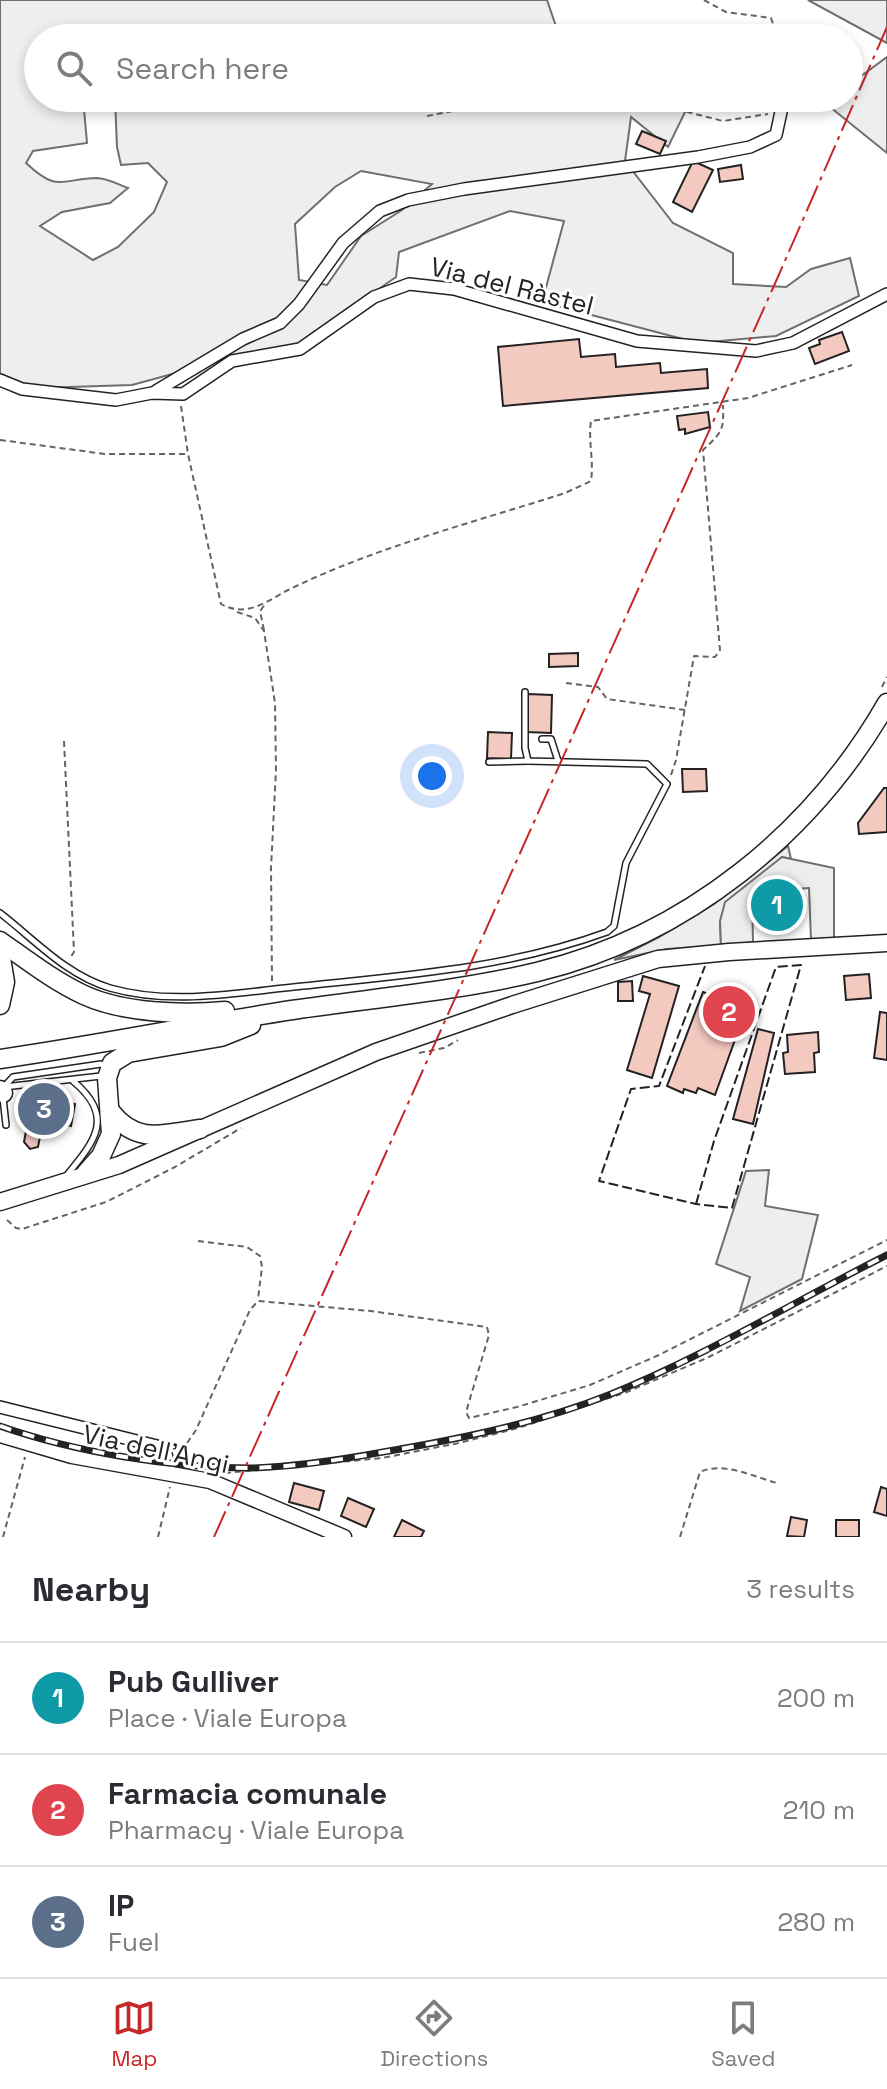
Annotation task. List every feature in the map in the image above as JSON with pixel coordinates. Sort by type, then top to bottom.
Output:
[{"type":"highway","points":[[0,1059],[501,979],[579,960],[642,932],[724,886],[785,836],[816,804],[869,734],[884,696]]},
{"type":"highway","points":[[0,941],[53,978],[85,995],[115,1005],[177,1013],[287,1011]]},
{"type":"highway","points":[[0,952],[5,982],[0,1005]]},
{"type":"highway","points":[[86,1173],[101,1156],[111,1134],[107,1086],[109,1068],[128,1053],[221,1037],[287,1011]]},
{"type":"highway","points":[[111,1112],[121,1125],[141,1135],[200,1129]]},
{"type":"main road","points":[[0,1202],[119,1165],[376,1052],[619,970],[658,959],[693,954],[887,943]]},
{"type":"main road","points":[[0,1192],[33,1190]]},
{"type":"street","points":[[152,393],[243,339],[280,323],[299,304],[343,243],[380,211],[408,200],[464,189],[750,147],[776,135],[782,112]]},
{"type":"street","name":"Via del Ràstel","points":[[183,394],[232,361],[300,349],[374,297],[406,284],[454,289],[637,341],[756,351],[793,343],[887,294]]},
{"type":"street","points":[[0,380],[22,389],[116,400],[152,393],[183,394]]},
{"type":"street","points":[[0,1407],[157,1446],[166,1453],[170,1474]]},
{"type":"street","name":"Via dell'Angi","points":[[0,1435],[72,1456],[210,1481],[344,1537]]},
{"type":"lane","points":[[525,692],[525,748],[528,761]]},
{"type":"lane","points":[[542,739],[551,739],[558,761]]},
{"type":"lane","points":[[0,913],[64,965],[108,987],[146,996],[196,997],[417,976],[526,956],[607,932],[614,926],[626,863],[667,784],[647,764],[489,762]]},
{"type":"lane","points":[[2,1090],[94,1078],[103,1075],[109,1068],[101,1064],[13,1077],[2,1090],[6,1125]]},
{"type":"lane","points":[[61,1182],[94,1143],[99,1114],[89,1095],[72,1081]]},
{"type":"path","points":[[704,0],[726,12],[771,18],[773,24]]},
{"type":"path","points":[[427,116],[448,112]]},
{"type":"path","points":[[688,112],[723,121],[782,112]]},
{"type":"path","points":[[233,611],[252,609],[335,568],[378,551],[565,493],[591,481],[591,421],[748,398],[852,365]]},
{"type":"path","points":[[183,394],[180,397],[188,454],[221,604],[255,618],[264,631]]},
{"type":"path","points":[[667,784],[676,760],[694,656],[715,657],[720,650],[703,450],[718,437],[724,426],[723,403]]},
{"type":"path","points":[[0,440],[105,454],[188,454]]},
{"type":"path","points":[[267,601],[260,611],[275,703],[272,990]]},
{"type":"path","points":[[884,696],[887,677]]},
{"type":"path","points":[[566,683],[598,687],[607,699],[686,710]]},
{"type":"path","points":[[64,741],[74,952],[64,965]]},
{"type":"path","points":[[414,1054],[444,1048],[461,1038]]},
{"type":"path","points":[[7,1220],[22,1229],[106,1202],[175,1167],[242,1127]]},
{"type":"path","points":[[258,1301],[370,1311],[487,1327],[489,1335],[466,1412],[469,1418],[590,1385],[659,1355],[887,1240]]},
{"type":"path","points":[[166,1453],[185,1446],[196,1430],[250,1310],[258,1301],[262,1267],[260,1256],[247,1247],[198,1241]]},
{"type":"path","points":[[210,1481],[227,1472],[382,1458],[518,1428],[627,1392],[709,1357],[887,1266]]},
{"type":"path","points":[[3,1537],[29,1444]]},
{"type":"path","points":[[680,1537],[700,1472],[720,1468],[777,1483]]},
{"type":"path","points":[[158,1537],[170,1491],[170,1474]]},
{"type":"shaded area","points":[[0,0],[547,0],[555,24],[24,24],[24,112],[84,112],[87,143],[33,151],[26,163],[53,181],[101,178],[128,188],[110,203],[62,212],[40,226],[93,260],[118,247],[154,212],[167,182],[148,163],[121,165],[116,112],[685,112],[668,147],[631,117],[625,161],[673,223],[733,253],[733,284],[786,287],[811,269],[850,258],[859,296],[776,336],[698,343],[542,302],[564,221],[510,211],[399,252],[396,277],[293,349],[242,355],[132,385],[38,388],[0,376]],"holes":[[[361,171],[432,184],[402,210],[361,236],[327,285],[299,280],[295,224],[335,187]]]},
{"type":"shaded area","points":[[808,0],[887,0],[887,43],[863,30],[863,24],[852,24]]},
{"type":"shaded area","points":[[887,57],[887,153],[836,112],[863,112],[863,75]]},
{"type":"shaded area","points":[[788,846],[791,859],[782,857],[720,921],[721,946],[667,949],[614,960],[714,904]]},
{"type":"shaded area","points":[[782,857],[834,868],[834,938],[811,940],[809,888],[752,892],[753,942],[721,946],[720,921],[725,902]]},
{"type":"shaded area","points":[[769,1170],[765,1206],[818,1215],[802,1279],[740,1311],[750,1277],[716,1264],[746,1171]]},
{"type":"building","points":[[642,131],[666,141],[660,154],[636,144]]},
{"type":"building","points":[[693,161],[713,170],[692,212],[673,202]]},
{"type":"building","points":[[741,165],[743,179],[720,182],[718,169]]},
{"type":"building","points":[[842,332],[849,351],[815,364],[809,348],[820,344],[819,340]]},
{"type":"building","points":[[579,339],[581,357],[615,354],[616,367],[660,363],[661,373],[707,369],[708,388],[503,406],[498,347]]},
{"type":"building","points":[[708,412],[710,427],[685,434],[685,429],[679,430],[677,416]]},
{"type":"building","points":[[578,653],[578,666],[549,667],[549,654]]},
{"type":"building","points":[[528,694],[552,695],[551,733],[527,732]]},
{"type":"building","points":[[488,732],[512,733],[511,759],[487,758]]},
{"type":"building","points":[[682,769],[706,769],[707,791],[683,792]]},
{"type":"building","points":[[887,788],[887,832],[859,834],[858,823]]},
{"type":"building","points":[[799,894],[801,918],[762,921],[761,912],[756,913],[755,897]]},
{"type":"building","points":[[869,974],[871,998],[846,1000],[844,976]]},
{"type":"building","points":[[643,976],[679,986],[652,1078],[627,1070],[650,994],[639,991]]},
{"type":"building","points":[[632,981],[633,1001],[618,1001],[618,982]]},
{"type":"building","points":[[703,992],[728,1002],[730,997],[748,1004],[715,1095],[698,1088],[696,1093],[684,1089],[683,1093],[667,1086]]},
{"type":"building","points":[[880,1012],[887,1013],[887,1060],[874,1058]]},
{"type":"building","points":[[758,1029],[774,1033],[753,1124],[733,1119]]},
{"type":"building","points":[[818,1032],[819,1052],[814,1053],[815,1072],[785,1074],[783,1053],[788,1052],[787,1035]]},
{"type":"building","points":[[32,1099],[75,1104],[71,1126],[62,1124],[61,1118],[44,1116],[38,1147],[30,1149],[24,1142]]},
{"type":"building","points":[[294,1483],[324,1491],[319,1510],[289,1502]]},
{"type":"building","points":[[881,1487],[887,1489],[887,1516],[874,1512]]},
{"type":"building","points":[[348,1498],[374,1509],[366,1527],[341,1516]]},
{"type":"building","points":[[791,1517],[807,1520],[804,1537],[787,1536]]},
{"type":"building","points":[[402,1520],[424,1531],[421,1537],[394,1537]]},
{"type":"building","points":[[836,1520],[859,1520],[859,1537],[836,1537]]},
{"type":"railway","points":[[0,1426],[91,1451],[156,1462],[220,1467],[300,1465],[441,1442],[527,1422],[647,1379],[887,1255]]},
{"type":"fence","points":[[696,1204],[714,1141],[776,967],[801,965],[732,1208],[696,1204],[599,1181],[631,1089],[659,1086],[705,966]]},
{"type":"power","points":[[863,82],[887,27]]},
{"type":"power","points":[[214,1537],[850,112]]},
{"type":"place","name":"Pub Gulliver","points":[[777,905]]},
{"type":"place","name":"Farmacia comunale","points":[[729,1012]]},
{"type":"place","name":"IP","points":[[44,1109]]}]
